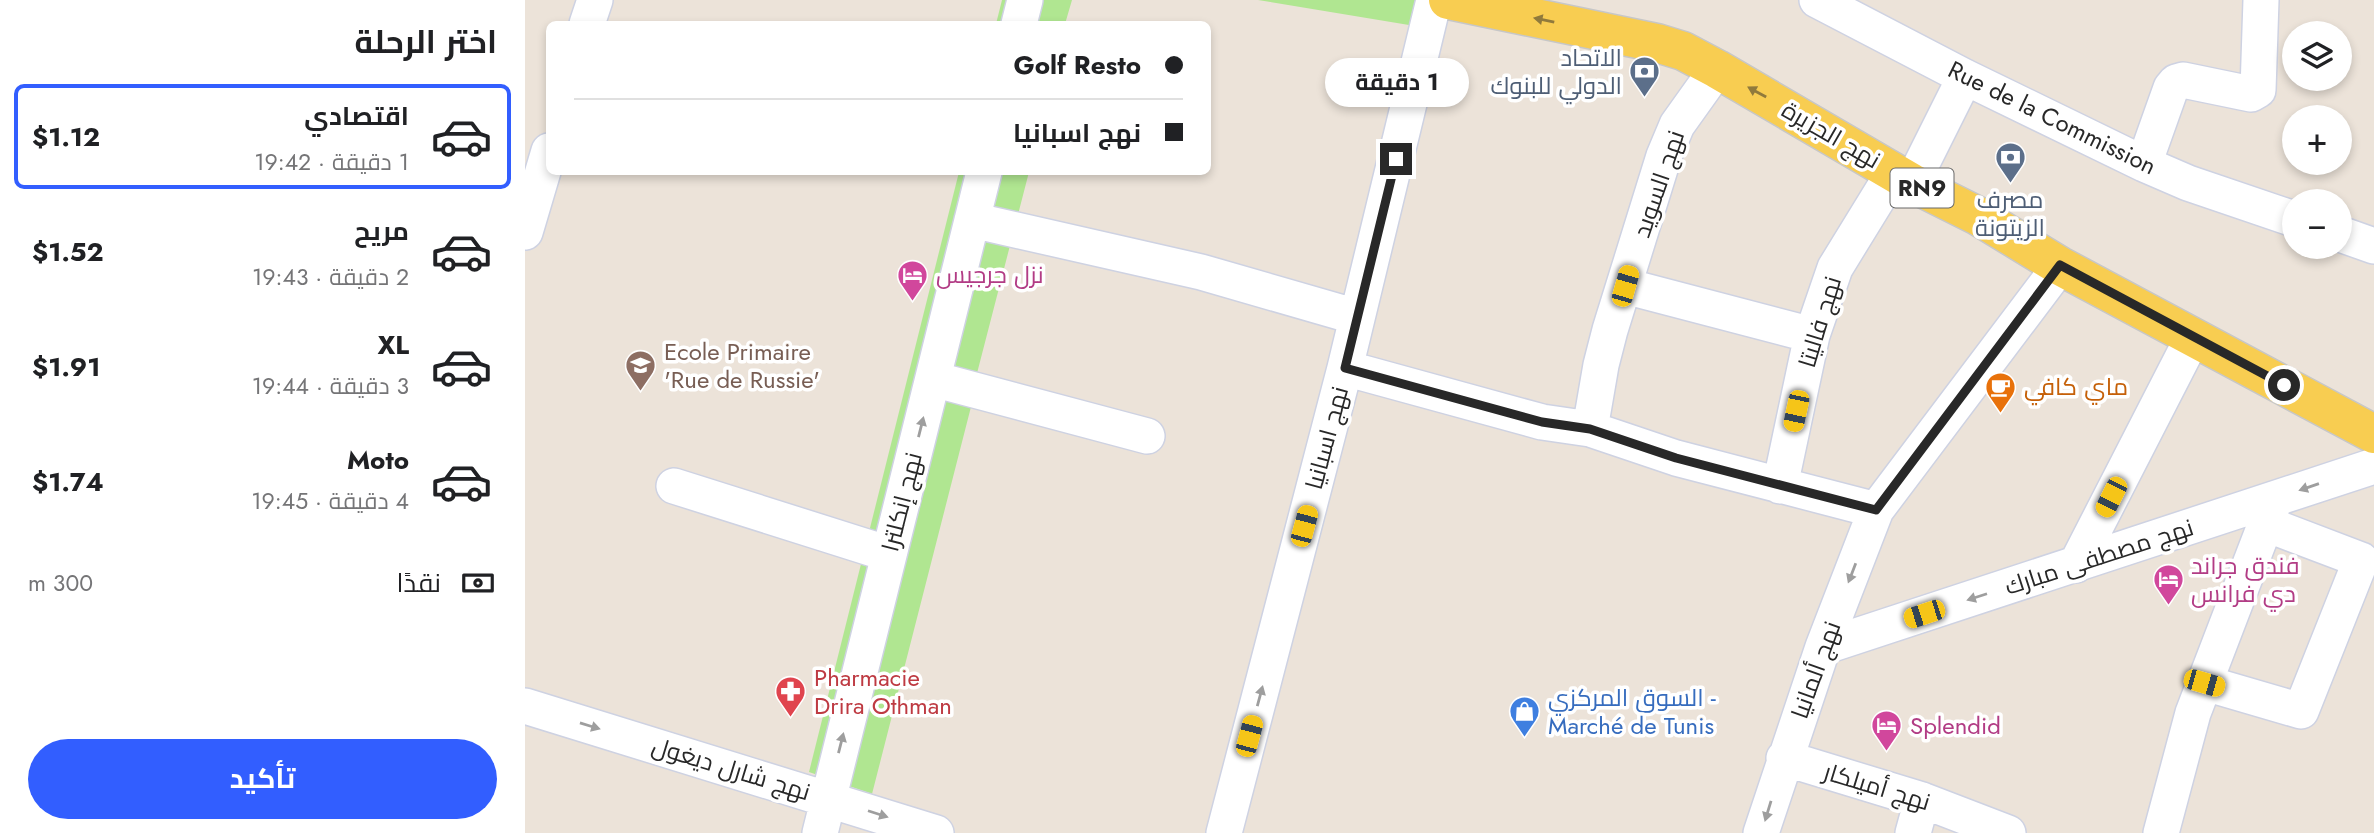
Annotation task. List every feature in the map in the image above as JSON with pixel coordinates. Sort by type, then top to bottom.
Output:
[{"type":"main road","name":"نهج الجزيرة","points":[[1448,0],[1657,43],[1683,51],[2060,265],[2374,434]]},
{"type":"street","points":[[588,21],[595,0]]},
{"type":"street","points":[[1020,21],[1025,0]]},
{"type":"street","name":"نهج اسبانيا","points":[[1224,833],[1345,368],[1434,0]]},
{"type":"street","name":"Rue de la Commission","points":[[1817,0],[1965,77],[2144,164],[2188,183],[2282,215]]},
{"type":"street","points":[[2144,164],[2171,88],[2176,82],[2183,80],[2251,94],[2258,90],[2261,0]]},
{"type":"street","name":"نهج السويد","points":[[1590,429],[1601,365],[1664,156],[1677,125],[1717,69]]},
{"type":"street","name":"نهج فاليتا","points":[[1780,486],[1812,335],[1835,268],[1903,177],[1965,77]]},
{"type":"street","points":[[525,232],[546,160]]},
{"type":"street","name":"نهج إنكلترا","points":[[820,833],[983,175]]},
{"type":"street","points":[[972,220],[1201,272],[1357,317]]},
{"type":"street","name":"نهج ألمانيا","points":[[1761,833],[1823,647],[1876,510],[2060,265]]},
{"type":"street","points":[[1625,286],[1812,335]]},
{"type":"street","points":[[2076,565],[2193,337]]},
{"type":"street","points":[[1345,368],[1542,422],[1590,429],[1676,458],[1876,510]]},
{"type":"street","points":[[933,379],[1147,436]]},
{"type":"street","name":"نهج مصطفى مبارك","points":[[1823,647],[2076,565],[2271,511],[2374,466]]},
{"type":"street","points":[[674,486],[889,554]]},
{"type":"street","points":[[2161,833],[2193,713],[2204,683],[2271,511],[2361,560],[2301,711],[2204,683]]},
{"type":"street","name":"نهج شارل ديغول","points":[[525,706],[936,833]]},
{"type":"street","name":"نهج أميلكار","points":[[1784,758],[1922,800],[2008,833]]},
{"type":"street","points":[[1913,833],[1922,800]]},
{"type":"green space","points":[[1002,0],[1072,0],[1066,21],[997,21]]},
{"type":"green space","points":[[1258,0],[1421,0],[1415,26]]},
{"type":"green space","points":[[958,175],[1028,175],[872,794],[809,772]]},
{"type":"place","name":"الاتحاد الدولي للبنوك","points":[[1645,99]]},
{"type":"place","name":"مصرف الزيتونة","points":[[2010,185]]},
{"type":"place","name":"نزل جرجيس","points":[[913,302]]},
{"type":"place","name":"Ecole Primaire 'Rue de Russie'","points":[[641,393]]},
{"type":"place","name":"ماي كافي","points":[[2001,414]]},
{"type":"place","name":"فندق جراند دي فرانس","points":[[2168,607]]},
{"type":"place","name":"Pharmacie Drira Othman","points":[[791,719]]},
{"type":"place","name":"السوق المركزي - Marché de Tunis","points":[[1525,739]]},
{"type":"place","name":"Splendid","points":[[1887,753]]},
{"type":"route","points":[[1396,159],[1345,368],[1542,422],[1590,429],[1676,458],[1780,486],[1876,510],[2060,265],[2284,385]]}]
